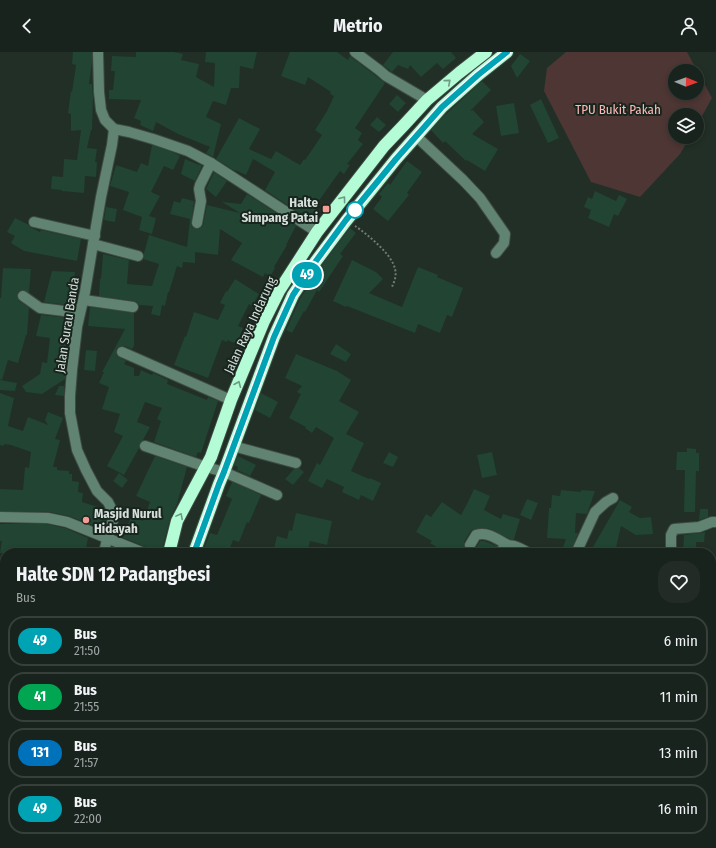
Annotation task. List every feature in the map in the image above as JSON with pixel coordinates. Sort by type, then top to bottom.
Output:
[{"type":"highway","name":"Jalan Raya Indarung","points":[[170,548],[177,522],[211,457],[231,400],[264,322],[279,291],[317,232],[384,146],[427,100],[486,52]]},
{"type":"highway","name":"Jalan Raya Indarung","points":[[196,548],[274,337],[293,295],[346,220],[416,136],[442,107],[507,52]]},
{"type":"highway","points":[[384,146],[396,159]]},
{"type":"street","points":[[98,52],[101,110],[105,120],[114,129],[154,139],[188,151],[211,163],[317,232]]},
{"type":"street","points":[[355,52],[386,76],[427,100]]},
{"type":"street","name":"Jalan Surau Banda","points":[[105,548],[113,520],[112,510],[108,502],[97,491],[77,450],[70,413],[72,370],[77,327],[84,300],[114,129]]},
{"type":"street","points":[[416,136],[480,198],[505,234],[504,243],[496,253]]},
{"type":"street","points":[[197,223],[201,201],[199,189],[211,163]]},
{"type":"street","points":[[34,222],[94,240],[138,256]]},
{"type":"street","points":[[23,296],[40,308],[80,313]]},
{"type":"street","points":[[84,300],[133,307]]},
{"type":"street","points":[[122,352],[231,400]]},
{"type":"street","points":[[145,446],[224,472],[277,495]]},
{"type":"street","points":[[233,446],[296,463]]},
{"type":"street","points":[[578,548],[595,512],[613,498]]},
{"type":"street","points":[[0,517],[48,518],[67,522],[131,548]]},
{"type":"street","points":[[671,548],[671,535],[674,529],[716,522]]},
{"type":"street","points":[[470,545],[476,535],[484,534],[518,548]]},
{"type":"street","points":[[503,548],[508,545]]},
{"type":"path","points":[[346,220],[363,231],[377,243],[392,262],[395,269],[395,277],[392,287]]},
{"type":"green space","name":"TPU Bukit Pakah","points":[[566,52],[687,52],[694,64],[668,64],[668,100],[704,100],[704,83],[712,98],[704,112],[704,108],[668,108],[668,144],[686,144],[680,154],[640,197],[591,182],[544,91],[547,68]]},
{"type":"building","points":[[73,52],[92,52],[89,84],[92,84],[93,97],[92,130],[87,148],[97,149],[95,162],[97,162],[96,177],[85,176],[84,193],[51,189],[52,176],[63,177],[64,159],[77,160],[81,130],[71,131],[71,114],[68,113],[76,65],[72,64]]},
{"type":"building","points":[[136,52],[174,52],[183,54],[181,60],[199,64],[196,77],[214,87],[215,63],[205,62],[206,52],[257,52],[253,69],[240,66],[239,88],[231,88],[226,105],[213,101],[206,117],[221,124],[213,157],[206,153],[210,147],[178,134],[156,122],[153,131],[140,125],[141,121],[134,118],[141,100],[109,99],[109,90],[113,90],[115,71],[111,71],[112,56],[136,57]]},
{"type":"building","points":[[290,52],[337,52],[348,60],[350,56],[385,83],[355,128],[362,133],[358,140],[363,144],[347,164],[350,165],[344,174],[340,171],[318,202],[320,203],[310,220],[265,190],[275,172],[253,159],[246,175],[235,171],[216,159],[239,118],[260,129],[249,149],[271,159],[276,151],[300,165],[304,159],[305,160],[322,135],[315,130],[327,111],[334,96],[330,94],[331,92],[308,77],[305,85],[281,76]]},
{"type":"building","points":[[393,52],[451,52],[456,58],[443,69],[437,63],[421,77],[410,65],[408,69],[398,65],[392,72],[383,65]]},
{"type":"building","points":[[520,54],[530,61],[517,78],[511,66]]},
{"type":"building","points":[[482,81],[491,90],[470,111],[473,110],[484,122],[472,134],[498,149],[485,171],[467,160],[466,161],[445,141],[443,143],[431,130]]},
{"type":"building","points":[[397,95],[406,103],[398,112],[389,104]]},
{"type":"building","points":[[541,99],[559,138],[548,143],[530,105]]},
{"type":"building","points":[[514,103],[519,133],[501,136],[496,106]]},
{"type":"building","points":[[377,117],[386,125],[379,132],[370,125]]},
{"type":"building","points":[[152,145],[180,156],[173,170],[164,166],[151,192],[160,196],[149,216],[156,218],[152,234],[139,230],[142,217],[123,210],[129,192],[110,186],[116,165],[137,172],[141,163],[148,166]]},
{"type":"building","points":[[185,159],[202,166],[195,181],[181,174]]},
{"type":"building","points":[[407,161],[422,172],[407,193],[409,195],[388,221],[373,209],[382,197],[379,194],[388,183],[390,185]]},
{"type":"building","points":[[214,172],[227,181],[216,197],[206,189]]},
{"type":"building","points":[[595,191],[616,201],[619,195],[627,199],[618,216],[614,214],[609,227],[588,218],[591,210],[584,207],[588,197],[592,199]]},
{"type":"building","points":[[247,194],[296,226],[270,277],[265,273],[263,277],[231,260],[242,243],[220,229],[218,255],[195,252],[195,263],[183,262],[182,268],[177,266],[165,306],[162,305],[160,316],[151,314],[153,306],[139,305],[134,301],[99,296],[103,254],[129,260],[127,284],[152,286],[159,264],[143,259],[149,235],[187,247],[190,219],[170,214],[174,201],[180,203],[182,198],[194,201],[191,225],[193,228],[199,229],[203,225],[207,205],[240,213],[222,202],[241,204]]},
{"type":"building","points":[[106,207],[117,209],[115,222],[104,220]]},
{"type":"building","points":[[15,218],[40,232],[41,230],[81,239],[77,261],[24,251],[11,243],[15,236],[7,232]]},
{"type":"building","points":[[350,228],[356,233],[340,254],[343,256],[319,292],[317,290],[292,333],[286,330],[300,299],[319,269]]},
{"type":"building","points":[[352,260],[376,272],[383,279],[369,293],[402,307],[418,267],[438,275],[437,277],[463,288],[452,317],[447,315],[440,333],[418,324],[415,333],[333,301]]},
{"type":"building","points":[[3,268],[31,269],[29,293],[21,290],[18,292],[17,296],[19,301],[29,308],[27,335],[18,363],[8,360],[2,380],[0,379],[0,298]]},
{"type":"building","points":[[52,271],[75,272],[73,283],[75,284],[71,298],[69,298],[68,305],[44,302]]},
{"type":"building","points":[[235,279],[259,294],[252,306],[249,304],[238,326],[243,328],[237,344],[227,340],[227,342],[222,340],[208,378],[174,365],[185,336],[186,337],[194,312],[218,320],[225,305],[220,303],[226,291],[227,292]]},
{"type":"building","points":[[90,307],[134,313],[134,346],[132,349],[121,346],[116,349],[116,352],[117,356],[126,361],[124,364],[134,368],[134,376],[139,376],[141,370],[152,375],[153,373],[168,380],[167,384],[207,400],[208,397],[218,401],[201,453],[198,452],[196,457],[154,442],[161,421],[157,419],[162,408],[145,402],[137,422],[150,427],[139,444],[139,448],[124,475],[107,466],[123,436],[114,432],[120,414],[102,409],[109,387],[99,383],[104,372],[102,372],[125,329],[88,326]]},
{"type":"building","points":[[41,315],[71,318],[67,345],[65,379],[42,394],[26,392],[22,386],[40,374],[42,362],[47,363],[50,338],[36,336]]},
{"type":"building","points":[[336,344],[351,354],[346,362],[330,354]]},
{"type":"building","points":[[86,350],[97,351],[95,371],[84,370]]},
{"type":"building","points":[[296,354],[337,371],[351,380],[339,401],[359,412],[346,434],[364,443],[351,471],[381,483],[373,501],[361,495],[359,500],[342,492],[344,487],[327,479],[322,488],[308,481],[317,463],[320,465],[334,438],[316,427],[312,433],[305,428],[306,427],[289,418],[301,394],[297,392],[302,386],[285,378]]},
{"type":"building","points":[[0,380],[17,383],[15,391],[0,390]]},
{"type":"building","points":[[59,386],[64,386],[64,396],[55,395]]},
{"type":"building","points":[[0,393],[14,398],[8,426],[23,431],[28,417],[48,425],[45,420],[48,412],[63,418],[55,439],[60,440],[53,467],[57,467],[57,470],[69,471],[69,474],[72,474],[72,481],[79,482],[78,492],[83,493],[82,502],[104,509],[106,512],[106,519],[103,529],[69,516],[49,512],[0,511],[0,489],[23,490],[25,467],[29,468],[31,452],[11,445],[0,445]]},
{"type":"building","points":[[261,393],[278,402],[270,418],[255,410]]},
{"type":"building","points":[[687,448],[696,449],[696,453],[699,453],[699,471],[696,471],[695,512],[684,512],[685,470],[676,470],[677,452],[687,452]]},
{"type":"building","points":[[389,452],[398,457],[393,467],[383,463]]},
{"type":"building","points":[[492,452],[497,475],[482,478],[477,455]]},
{"type":"building","points":[[155,456],[187,467],[177,504],[170,519],[162,548],[148,548],[121,537],[130,520],[119,520],[119,514],[131,518],[132,516],[143,521],[150,502],[136,496]]},
{"type":"building","points":[[238,456],[256,465],[250,476],[237,470],[238,467],[234,465]]},
{"type":"building","points":[[299,468],[304,472],[293,485],[285,479],[294,469]]},
{"type":"building","points":[[119,473],[128,480],[122,488],[113,481]]},
{"type":"building","points":[[232,482],[261,495],[249,523],[247,522],[239,542],[233,540],[230,548],[204,548],[210,533],[217,535],[232,499],[226,496]]},
{"type":"building","points":[[474,489],[490,496],[484,510],[501,519],[503,514],[520,519],[514,539],[510,539],[491,529],[479,528],[470,532],[464,542],[465,548],[438,548],[430,543],[432,541],[416,532],[426,514],[431,517],[442,502],[461,515]]},
{"type":"building","points":[[561,490],[581,492],[581,490],[595,491],[587,514],[576,513],[575,533],[578,533],[572,548],[563,548],[566,539],[547,538],[549,508],[551,508],[552,495],[560,496]]},
{"type":"building","points":[[527,499],[538,503],[531,520],[520,515]]},
{"type":"building","points":[[620,500],[632,507],[629,512],[640,518],[651,517],[653,534],[636,535],[621,526],[616,548],[593,547]]},
{"type":"building","points":[[700,509],[708,509],[708,517],[699,520]]},
{"type":"building","points":[[296,513],[332,521],[327,545],[310,541],[308,548],[274,548],[277,536],[287,539],[289,530],[292,531]]},
{"type":"building","points":[[0,524],[47,524],[65,528],[88,538],[86,548],[1,548],[2,541],[0,541]]},
{"type":"building","points":[[705,532],[704,542],[696,542],[696,548],[683,548],[684,535]]},
{"type":"building","points":[[480,541],[497,546],[496,548],[476,548]]},
{"type":"bus line","name":"49","points":[[196,548],[254,388],[274,337],[293,295],[346,220],[396,159],[442,107],[507,52]]},
{"type":"place","name":"Halte Simpang Patai","points":[[326,209]]},
{"type":"place","name":"Masjid Nurul Hidayah","points":[[86,520]]}]
